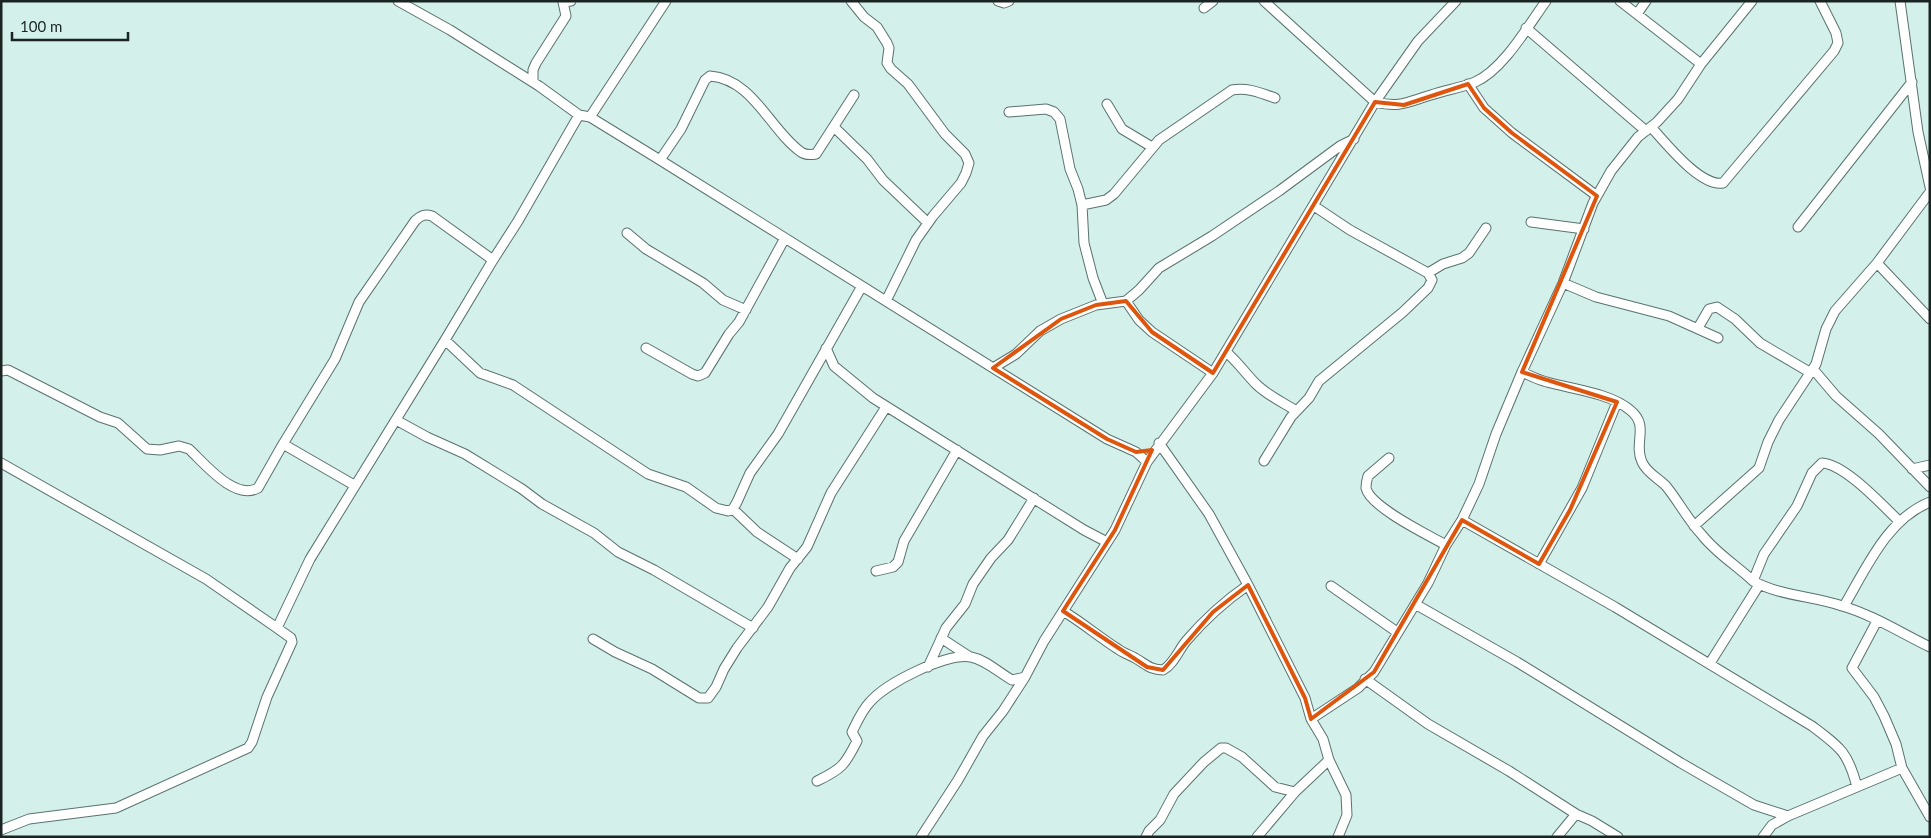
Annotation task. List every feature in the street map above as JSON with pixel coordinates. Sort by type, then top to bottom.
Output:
[{"type":"street","points":[[398,1],[450,30],[533,82],[579,115],[590,117],[660,160],[1106,439],[1136,452],[1147,462]]},
{"type":"street","points":[[533,82],[533,70],[536,63],[566,16],[563,1],[571,1]]},
{"type":"street","points":[[590,117],[666,1]]},
{"type":"street","points":[[851,1],[864,17],[877,27],[887,43],[889,48],[888,63],[891,69],[908,84],[945,134],[965,154],[968,163],[966,173],[961,182],[916,240],[886,301]]},
{"type":"street","points":[[998,1],[1004,3],[1009,1]]},
{"type":"street","points":[[1204,8],[1214,1]]},
{"type":"street","points":[[1264,1],[1375,102],[1391,106],[1404,105],[1468,84],[1487,75],[1499,65],[1546,1]]},
{"type":"street","points":[[921,837],[983,736],[1003,711],[1025,677],[1115,530],[1147,462],[1213,373],[1375,102],[1418,41],[1456,1]]},
{"type":"street","points":[[1620,1],[1701,64]]},
{"type":"street","points":[[1637,14],[1646,1]]},
{"type":"street","points":[[1311,719],[1358,688],[1374,672],[1428,583],[1479,484],[1496,434],[1522,372],[1563,284],[1597,196],[1611,170],[1626,150],[1678,99],[1701,64],[1752,1]]},
{"type":"street","points":[[1526,28],[1648,129],[1681,160],[1701,176],[1719,184],[1727,180],[1834,51],[1838,43],[1836,33],[1820,1]]},
{"type":"street","points":[[1900,1],[1918,132],[1930,187]]},
{"type":"street","points":[[660,160],[681,129],[705,80],[710,76],[718,76],[749,95],[790,141],[802,153],[810,156],[816,154],[854,95]]},
{"type":"street","points":[[1798,227],[1912,82]]},
{"type":"street","points":[[1468,84],[1484,108],[1498,121],[1549,162],[1597,196]]},
{"type":"street","points":[[1082,205],[1106,200],[1114,194],[1152,147],[1176,127],[1232,90],[1241,88],[1252,90],[1275,98]]},
{"type":"street","points":[[1106,104],[1122,128],[1152,147]]},
{"type":"street","points":[[1008,112],[1046,109],[1054,112],[1060,120],[1070,168],[1082,205],[1084,243],[1093,278],[1104,304]]},
{"type":"street","points":[[277,628],[310,559],[518,221],[579,115]]},
{"type":"street","points":[[834,127],[867,159],[883,180],[928,223]]},
{"type":"street","points":[[993,368],[1016,354],[1040,331],[1082,309],[1126,301],[1159,268],[1212,236],[1279,191],[1340,146],[1354,139]]},
{"type":"street","points":[[1694,526],[1759,468],[1768,442],[1789,403],[1812,371],[1826,329],[1835,311],[1878,263],[1930,192]]},
{"type":"street","points":[[1264,462],[1295,410],[1309,398],[1322,377],[1403,312],[1428,288],[1432,280],[1428,273],[1350,230],[1314,206]]},
{"type":"street","points":[[1,371],[8,370],[100,417],[118,423],[147,449],[160,450],[179,446],[189,449],[235,489],[252,491],[258,488],[335,359],[359,302],[420,216],[426,214],[432,216],[493,260]]},
{"type":"street","points":[[1531,222],[1584,229]]},
{"type":"street","points":[[1428,273],[1443,264],[1462,258],[1469,253],[1486,228]]},
{"type":"street","points":[[628,233],[646,249],[704,284],[731,305],[746,310]]},
{"type":"street","points":[[646,348],[692,374],[702,374],[708,369],[746,310],[785,238]]},
{"type":"street","points":[[1878,263],[1930,319]]},
{"type":"street","points":[[1563,284],[1596,297],[1669,316],[1718,338]]},
{"type":"street","points":[[445,340],[480,373],[512,385],[587,432],[648,474],[686,488],[716,508],[728,511],[733,509],[750,473],[778,434],[862,286]]},
{"type":"street","points":[[1126,301],[1139,320],[1152,332],[1213,373]]},
{"type":"street","points":[[1698,328],[1709,310],[1717,307],[1735,319],[1760,343],[1812,371],[1930,487]]},
{"type":"street","points":[[826,348],[834,366],[886,407],[1084,530],[1107,542]]},
{"type":"street","points":[[1226,352],[1238,362],[1255,384],[1295,410]]},
{"type":"street","points":[[816,366],[834,366]]},
{"type":"street","points":[[1522,372],[1538,380],[1595,394],[1617,402],[1629,409],[1637,417],[1641,425],[1638,451],[1645,467],[1670,491],[1694,526],[1712,546],[1756,583],[1780,592],[1844,606],[1930,647]]},
{"type":"street","points":[[1539,564],[1582,488],[1617,402]]},
{"type":"street","points":[[593,639],[615,652],[643,664],[699,698],[704,699],[711,695],[737,648],[753,628],[790,568],[807,547],[831,493],[886,407]]},
{"type":"street","points":[[396,420],[426,437],[465,454],[522,489],[542,504],[594,533],[618,552],[654,570],[753,628]]},
{"type":"street","points":[[283,444],[354,485]]},
{"type":"street","points":[[1136,452],[1157,447]]},
{"type":"street","points":[[1157,447],[1209,514],[1248,585],[1305,698],[1311,719],[1322,739],[1329,760],[1346,795],[1348,807],[1338,837]]},
{"type":"street","points":[[876,571],[893,567],[898,562],[904,541],[956,450]]},
{"type":"street","points":[[1388,458],[1368,476],[1366,487],[1372,498],[1383,509],[1446,545]]},
{"type":"street","points":[[1,463],[206,579],[291,638],[292,642],[267,697],[252,742],[248,748],[116,808],[29,819],[1,830]]},
{"type":"street","points":[[1710,663],[1756,583],[1764,554],[1797,506],[1812,473],[1822,463],[1838,467],[1850,476],[1900,522]]},
{"type":"street","points":[[1912,470],[1930,465]]},
{"type":"street","points":[[1,468],[183,571],[277,628]]},
{"type":"street","points":[[928,666],[952,619],[966,604],[973,584],[983,568],[1008,540],[1034,498]]},
{"type":"street","points":[[1844,606],[1878,548],[1900,522],[1919,506],[1930,502]]},
{"type":"street","points":[[733,509],[757,532],[798,559]]},
{"type":"street","points":[[1462,520],[1615,607],[1812,726],[1838,746],[1852,767],[1857,788]]},
{"type":"street","points":[[1064,611],[1147,667],[1163,670],[1172,662],[1185,642],[1212,612],[1248,585]]},
{"type":"street","points":[[1331,586],[1397,632]]},
{"type":"street","points":[[1415,604],[1517,662],[1754,805],[1788,816]]},
{"type":"street","points":[[1877,621],[1852,668],[1874,697],[1896,744],[1902,768],[1928,811]]},
{"type":"street","points":[[941,638],[970,657],[988,664],[1012,680],[1025,677]]},
{"type":"street","points":[[817,781],[843,766],[857,741],[852,732],[871,700],[898,680],[928,666],[944,660],[970,657]]},
{"type":"street","points":[[1365,679],[1428,724],[1509,771],[1576,814],[1592,821],[1618,837]]},
{"type":"street","points":[[1146,837],[1160,820],[1174,794],[1204,762],[1221,748],[1226,748],[1242,757],[1275,787],[1295,792]]},
{"type":"street","points":[[1257,837],[1295,792],[1329,760]]},
{"type":"street","points":[[1763,837],[1772,824],[1788,816],[1902,768]]},
{"type":"street","points":[[1557,837],[1576,814]]},
{"type":"highlighted area","points":[[1468,84],[1484,108],[1512,133],[1597,196],[1522,372],[1617,402],[1570,510],[1539,564],[1462,520],[1374,672],[1311,719],[1305,698],[1248,585],[1213,612],[1163,670],[1147,667],[1063,611],[1115,530],[1152,450],[1136,452],[1107,439],[993,368],[1061,319],[1096,305],[1126,301],[1152,332],[1213,373],[1375,102],[1404,105]]}]
